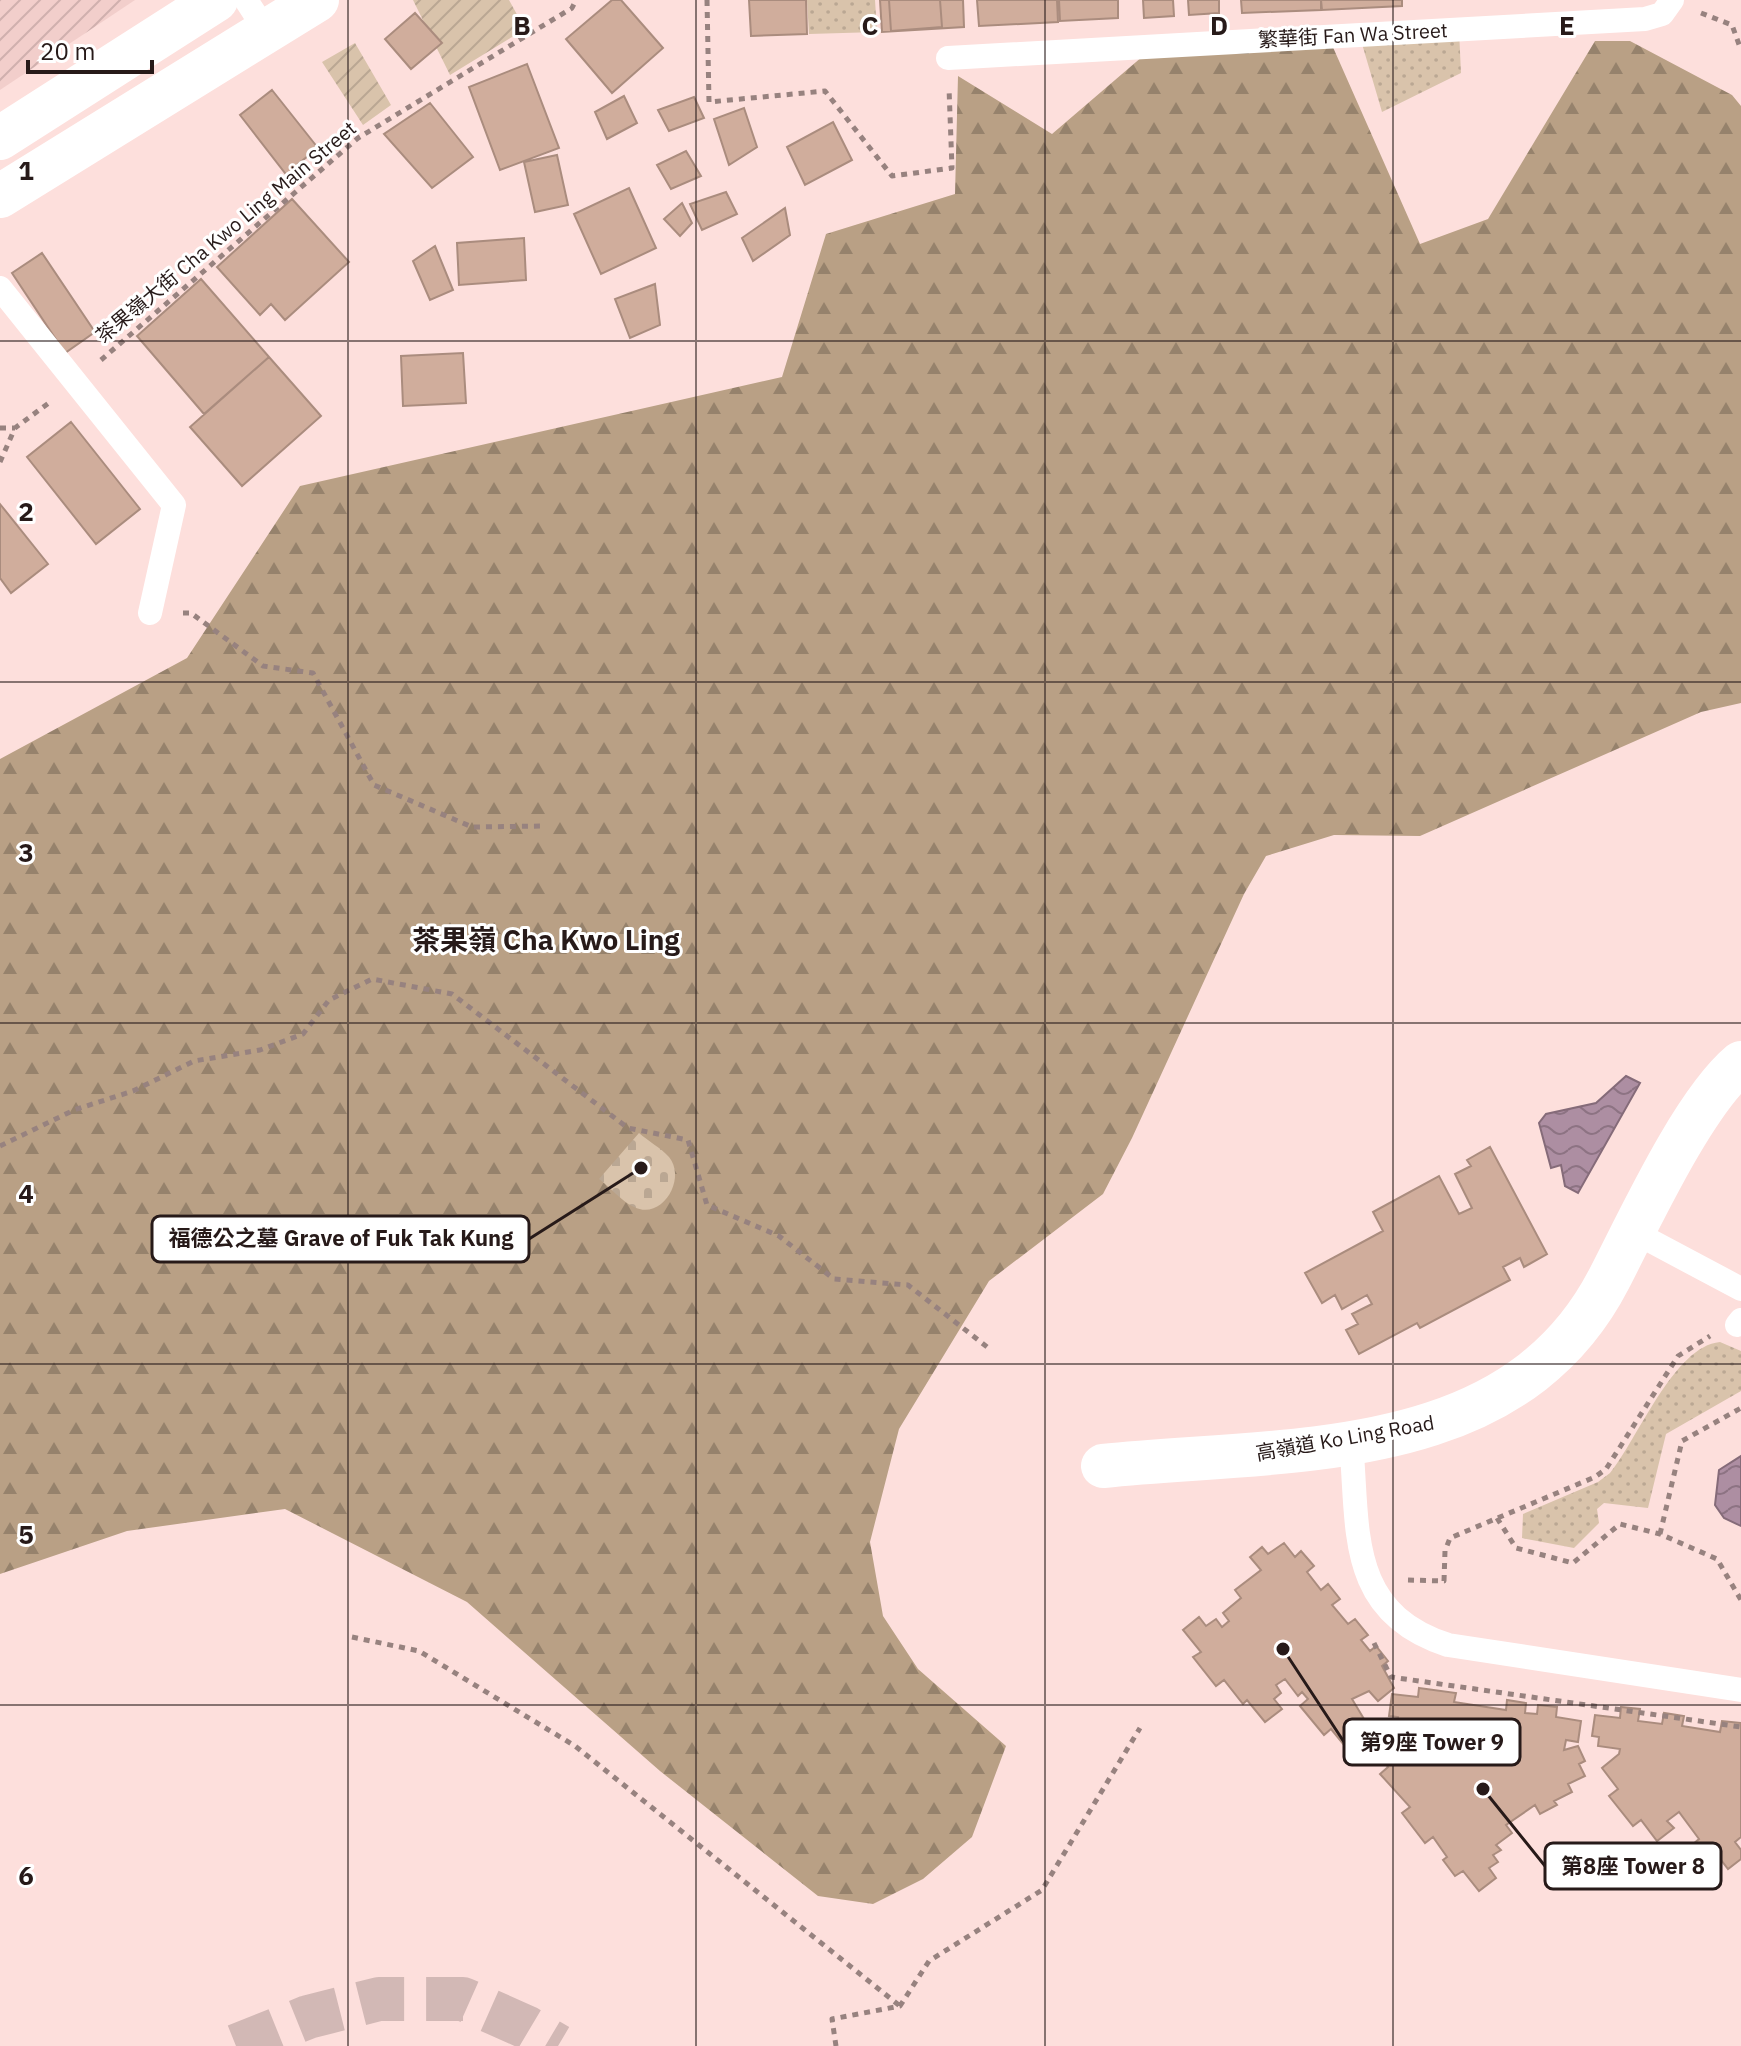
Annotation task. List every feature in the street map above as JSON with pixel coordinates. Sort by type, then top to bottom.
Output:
[{"type":"street","points":[[0,138],[216,0]]},
{"type":"street","points":[[0,196],[256,16],[317,0]]},
{"type":"street","name":"高嶺道 Ko Ling Road","points":[[1103,1466],[1228,1457],[1351,1441],[1446,1421],[1515,1388],[1544,1366],[1592,1313],[1692,1126],[1729,1072],[1741,1063]]},
{"type":"lane","name":"繁華街 Fan Wa Street","points":[[948,66],[1645,19],[1667,7]]},
{"type":"lane","points":[[0,288],[174,505],[150,613]]},
{"type":"lane","points":[[1634,1232],[1741,1289]]},
{"type":"lane","points":[[1351,1441],[1360,1559],[1367,1579],[1381,1603],[1400,1622],[1422,1637],[1448,1645],[1741,1690]]},
{"type":"path","name":"茶果嶺大街 Cha Kwo Ling Main Street","points":[[0,462],[15,428],[75,382],[358,138],[572,8],[576,0]]},
{"type":"path","points":[[707,0],[709,102],[825,91],[892,176],[952,168],[948,66]]},
{"type":"path","points":[[1732,25],[1741,50]]},
{"type":"path","points":[[0,428],[15,428]]},
{"type":"path","points":[[150,613],[191,613],[263,666],[313,673],[374,785],[472,827],[545,826]]},
{"type":"path","points":[[0,1146],[74,1110],[133,1091],[194,1061],[260,1050],[303,1034],[329,1000],[372,979],[452,994],[628,1128],[688,1140],[707,1205],[779,1236],[834,1279],[908,1285],[991,1350]]},
{"type":"path","points":[[1367,1579],[1444,1581],[1445,1551],[1450,1538],[1595,1477],[1606,1469],[1678,1356],[1700,1341],[1733,1327]]},
{"type":"path","points":[[1660,1534],[1682,1441],[1741,1408]]},
{"type":"path","points":[[1497,1518],[1516,1548],[1573,1563],[1620,1524],[1660,1534],[1717,1559],[1741,1600]]},
{"type":"path","points":[[352,1637],[419,1651],[575,1746],[900,2006]]},
{"type":"path","points":[[836,2046],[832,2019],[900,2006],[929,1961],[1042,1890],[1140,1728]]},
{"type":"shaded area","points":[[0,0],[135,0],[0,90]]},
{"type":"green space","points":[[413,0],[509,0],[525,29],[450,75]]},
{"type":"green space","points":[[807,0],[875,0],[877,32],[809,34]]},
{"type":"green space","points":[[1459,30],[1461,73],[1382,112],[1360,37]]},
{"type":"green space","points":[[1595,41],[1630,41],[1732,95],[1741,106],[1741,703],[1701,712],[1420,836],[1334,835],[1266,856],[1244,894],[1132,1138],[1103,1194],[989,1281],[899,1429],[870,1542],[883,1616],[918,1669],[1006,1746],[972,1837],[923,1879],[873,1904],[818,1896],[660,1771],[467,1602],[285,1509],[127,1531],[0,1574],[0,759],[187,658],[300,486],[782,377],[826,234],[955,194],[958,76],[1052,134],[1150,50],[1332,45],[1420,244],[1488,219]]},
{"type":"green space","points":[[355,43],[391,105],[363,125],[322,62]]},
{"type":"green space","points":[[639,1133],[669,1157],[675,1176],[669,1196],[654,1208],[644,1210],[620,1198],[599,1179]]},
{"type":"green space","points":[[1720,1342],[1741,1351],[1741,1391],[1666,1434],[1648,1508],[1604,1503],[1597,1509],[1599,1523],[1574,1548],[1522,1538],[1523,1514],[1598,1482],[1610,1473],[1672,1376],[1703,1347]]},
{"type":"water","points":[[1626,1076],[1640,1083],[1578,1193],[1565,1186],[1561,1165],[1551,1168],[1539,1123],[1546,1114],[1596,1103]]},
{"type":"water","points":[[1741,1456],[1741,1526],[1724,1518],[1715,1505],[1719,1470]]},
{"type":"building","points":[[612,0],[621,0],[663,48],[612,93],[566,39]]},
{"type":"building","points":[[749,0],[806,0],[807,34],[751,36]]},
{"type":"building","points":[[880,0],[963,0],[964,27],[882,32]]},
{"type":"building","points":[[889,0],[940,0],[942,27],[891,31]]},
{"type":"building","points":[[977,0],[1057,0],[1058,22],[979,26]]},
{"type":"building","points":[[1059,0],[1118,0],[1118,18],[1060,21]]},
{"type":"building","points":[[1143,0],[1173,0],[1174,16],[1144,18]]},
{"type":"building","points":[[1188,0],[1219,0],[1219,13],[1189,15]]},
{"type":"building","points":[[1241,0],[1321,0],[1321,10],[1242,13]]},
{"type":"building","points":[[1321,0],[1402,0],[1402,6],[1322,10]]},
{"type":"building","points":[[415,13],[442,43],[411,69],[385,39]]},
{"type":"building","points":[[527,64],[559,148],[500,170],[469,87]]},
{"type":"building","points":[[272,90],[318,148],[298,164],[304,173],[292,182],[240,115]]},
{"type":"building","points":[[624,96],[637,123],[607,139],[595,112]]},
{"type":"building","points":[[694,97],[704,118],[669,131],[658,110]]},
{"type":"building","points":[[430,103],[473,157],[432,188],[384,134]]},
{"type":"building","points":[[744,108],[757,147],[729,165],[714,119]]},
{"type":"building","points":[[833,122],[852,160],[805,185],[787,147]]},
{"type":"building","points":[[686,151],[701,176],[671,189],[657,165]]},
{"type":"building","points":[[557,155],[568,205],[535,212],[524,162]]},
{"type":"building","points":[[629,188],[656,248],[601,274],[574,214]]},
{"type":"building","points":[[726,192],[737,214],[702,230],[690,204]]},
{"type":"building","points":[[292,199],[349,262],[285,320],[271,304],[260,315],[217,267]]},
{"type":"building","points":[[682,203],[692,223],[680,236],[664,219]]},
{"type":"building","points":[[785,208],[790,235],[753,261],[742,238]]},
{"type":"building","points":[[524,238],[526,280],[459,285],[457,243]]},
{"type":"building","points":[[435,246],[453,290],[430,300],[413,261]]},
{"type":"building","points":[[42,253],[95,332],[65,353],[12,273]]},
{"type":"building","points":[[201,279],[269,357],[204,414],[137,336]]},
{"type":"building","points":[[655,284],[660,325],[630,338],[615,299]]},
{"type":"building","points":[[463,353],[466,403],[403,406],[401,356]]},
{"type":"building","points":[[269,357],[321,416],[242,486],[190,427]]},
{"type":"building","points":[[71,422],[140,509],[96,544],[27,457]]},
{"type":"building","points":[[0,504],[48,564],[11,593],[0,578]]},
{"type":"building","points":[[1490,1147],[1547,1254],[1524,1267],[1520,1258],[1503,1267],[1510,1280],[1420,1328],[1417,1323],[1359,1354],[1346,1330],[1358,1324],[1352,1314],[1372,1304],[1367,1295],[1342,1309],[1335,1295],[1322,1303],[1305,1273],[1383,1231],[1373,1212],[1439,1176],[1459,1214],[1472,1208],[1455,1174],[1471,1166],[1467,1160]]},
{"type":"building","points":[[1284,1543],[1295,1557],[1301,1551],[1314,1566],[1307,1572],[1321,1590],[1328,1584],[1340,1599],[1332,1605],[1348,1624],[1355,1619],[1368,1635],[1361,1640],[1370,1651],[1376,1646],[1388,1661],[1382,1666],[1394,1688],[1378,1701],[1369,1691],[1352,1699],[1367,1724],[1358,1731],[1363,1738],[1349,1751],[1331,1729],[1324,1735],[1300,1706],[1308,1699],[1302,1692],[1298,1696],[1285,1679],[1276,1685],[1281,1693],[1274,1699],[1282,1709],[1265,1722],[1247,1700],[1243,1704],[1224,1680],[1216,1686],[1193,1657],[1201,1652],[1183,1630],[1199,1617],[1206,1626],[1216,1619],[1222,1627],[1229,1621],[1223,1613],[1241,1598],[1235,1590],[1261,1570],[1250,1557],[1262,1547],[1268,1554]]},
{"type":"building","points":[[1419,1688],[1456,1693],[1454,1702],[1506,1710],[1507,1700],[1526,1703],[1525,1713],[1537,1714],[1538,1705],[1557,1707],[1556,1717],[1581,1721],[1578,1742],[1566,1740],[1564,1750],[1578,1746],[1585,1761],[1579,1764],[1585,1776],[1568,1784],[1572,1792],[1554,1801],[1557,1805],[1540,1814],[1535,1805],[1506,1825],[1512,1833],[1496,1845],[1501,1850],[1493,1855],[1498,1862],[1489,1868],[1496,1878],[1479,1891],[1463,1871],[1455,1876],[1443,1860],[1447,1857],[1433,1837],[1425,1843],[1402,1813],[1410,1807],[1380,1774],[1388,1767],[1372,1746],[1388,1734],[1396,1744],[1404,1738],[1422,1756],[1430,1754],[1423,1733],[1396,1727],[1398,1717],[1389,1716],[1392,1694],[1418,1697]]},
{"type":"building","points":[[1621,1707],[1640,1709],[1638,1721],[1662,1724],[1664,1713],[1684,1716],[1682,1726],[1720,1732],[1722,1721],[1741,1723],[1741,1837],[1735,1842],[1741,1850],[1741,1859],[1728,1869],[1721,1860],[1702,1875],[1689,1858],[1699,1851],[1693,1844],[1699,1839],[1679,1812],[1667,1821],[1674,1828],[1657,1841],[1641,1820],[1633,1826],[1609,1796],[1618,1789],[1602,1768],[1619,1754],[1620,1749],[1598,1746],[1599,1737],[1592,1736],[1595,1715],[1620,1718]]},
{"type":"tunnel","points":[[236,2046],[308,2017],[379,1999],[463,1999],[526,2027],[558,2046]]},
{"type":"place","name":"福德公之墓 Grave of Fuk Tak Kung","points":[[641,1168]]},
{"type":"place","name":"第9座 Tower 9","points":[[1283,1649]]},
{"type":"place","name":"第8座 Tower 8","points":[[1483,1789]]},
{"type":"district","name":"茶果嶺 Cha Kwo Ling","points":[[546,940]]}]
